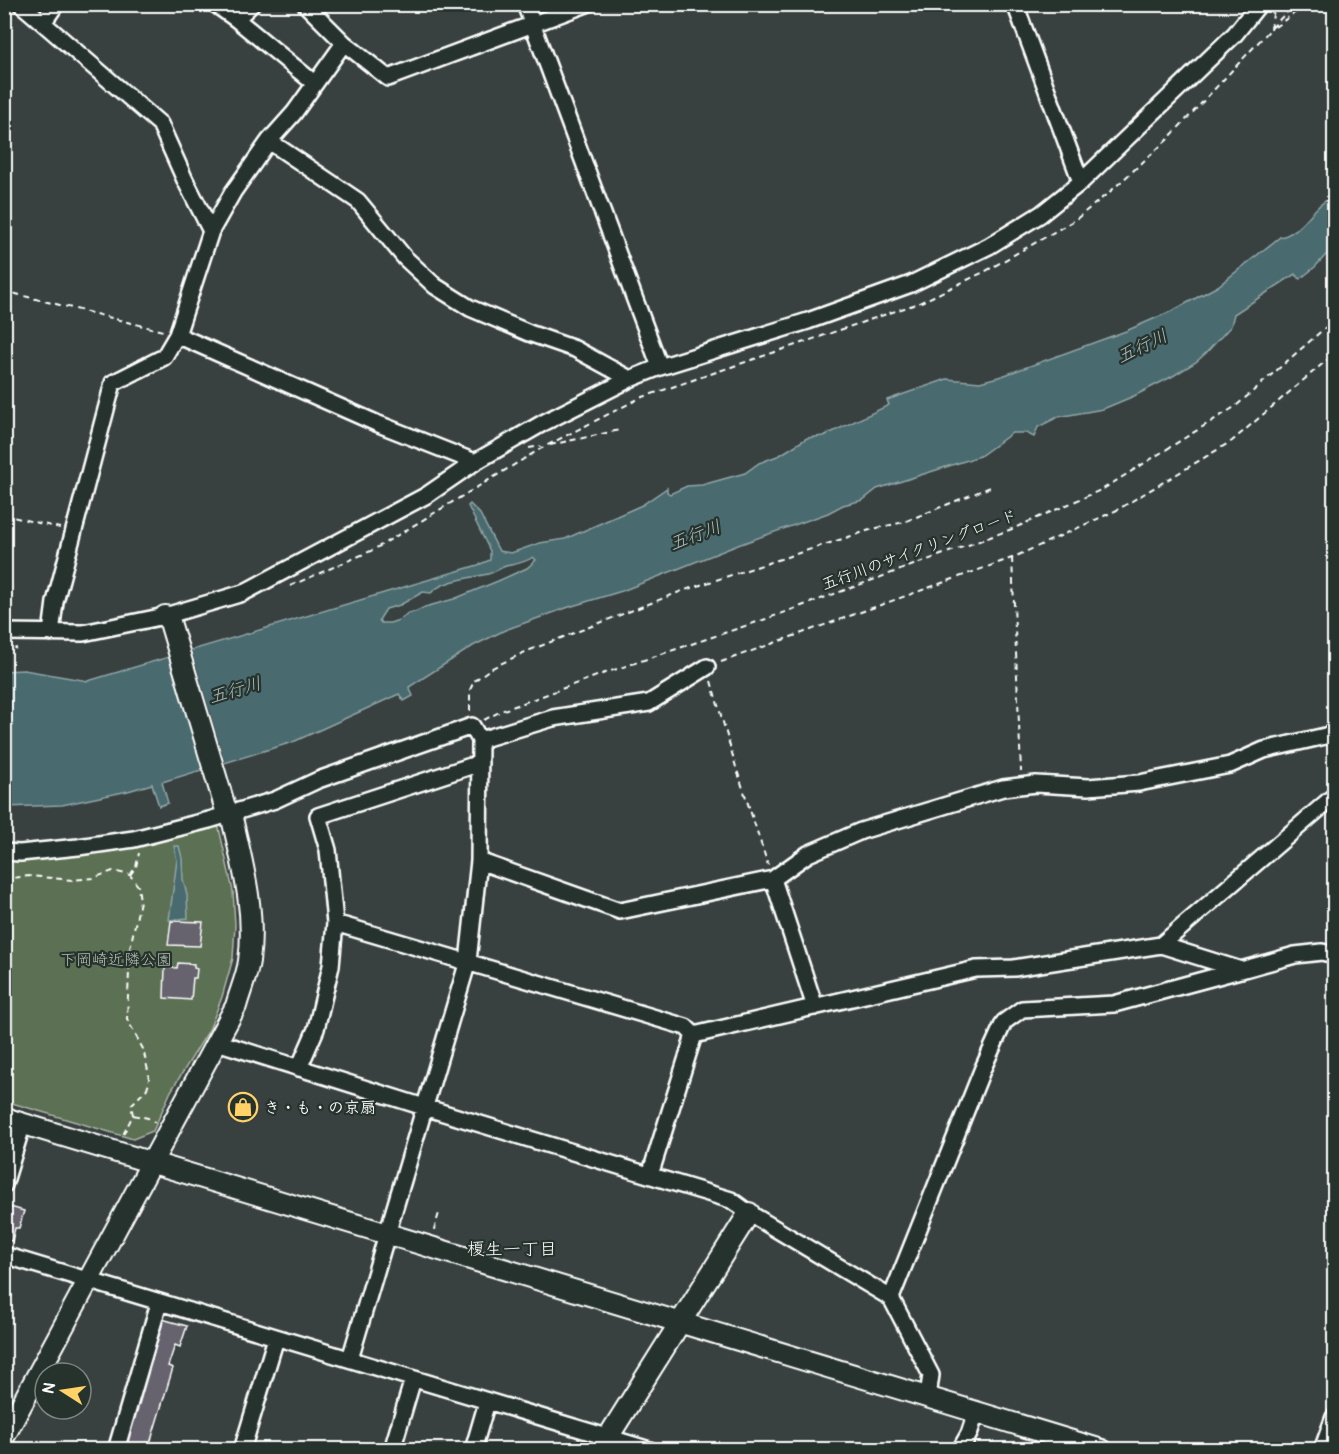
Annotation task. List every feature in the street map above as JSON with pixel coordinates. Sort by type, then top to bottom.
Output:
[{"type":"street","points":[[21,4],[160,124],[211,231]]},
{"type":"street","points":[[44,23],[56,4]]},
{"type":"street","points":[[216,4],[314,83]]},
{"type":"street","points":[[236,19],[252,4]]},
{"type":"street","points":[[305,4],[344,43],[388,78],[587,4]]},
{"type":"street","points":[[525,4],[660,367]]},
{"type":"street","points":[[1015,4],[1081,182]]},
{"type":"street","points":[[4,632],[83,633],[167,619],[243,593],[427,495],[475,462],[543,423],[630,379],[660,367],[808,321],[911,284],[989,246],[1041,214],[1081,182],[1235,34],[1258,4]]},
{"type":"street","points":[[51,633],[55,602],[113,383],[164,357],[177,335],[211,231],[233,192],[344,43]]},
{"type":"street","points":[[269,141],[358,201],[405,258],[435,286],[470,308],[529,333],[575,349],[630,379]]},
{"type":"street","points":[[177,335],[376,423],[475,462]]},
{"type":"street","points":[[4,1437],[236,1006],[249,964],[251,939],[249,897],[228,811],[167,619]]},
{"type":"street","points":[[4,852],[20,853],[78,847],[138,838],[228,811],[275,800],[318,780],[476,733],[649,703],[707,667]]},
{"type":"street","points":[[350,1359],[468,961],[479,861],[480,763],[476,733]]},
{"type":"street","points":[[479,861],[620,911],[773,879],[808,854],[861,831],[1003,788],[1036,784],[1088,787],[1139,783],[1230,765],[1264,750],[1335,734]]},
{"type":"street","points":[[299,1068],[316,1029],[331,966],[334,923],[328,850],[318,816],[480,763]]},
{"type":"street","points":[[1161,945],[1335,796]]},
{"type":"street","points":[[773,879],[814,1007]]},
{"type":"street","points":[[334,923],[686,1027],[694,1035]]},
{"type":"street","points":[[694,1035],[975,969],[1014,968],[1161,945],[1241,970]]},
{"type":"street","points":[[891,1298],[1004,1022],[1022,1008],[1114,1004],[1295,955],[1322,952],[1335,955]]},
{"type":"street","points":[[650,1175],[694,1035]]},
{"type":"street","points":[[217,1042],[731,1200],[891,1298],[931,1375],[928,1396]]},
{"type":"street","points":[[4,1185],[14,1121],[154,1161],[386,1234],[1102,1449]]},
{"type":"street","points":[[604,1443],[749,1213]]},
{"type":"street","points":[[4,1255],[350,1359],[487,1402],[604,1443],[650,1449]]},
{"type":"street","points":[[116,1449],[159,1303]]},
{"type":"street","points":[[242,1449],[276,1338]]},
{"type":"street","points":[[392,1449],[413,1379]]},
{"type":"street","points":[[473,1449],[487,1402]]},
{"type":"street","points":[[960,1449],[969,1434],[977,1410]]},
{"type":"street","points":[[1322,1449],[1335,1417]]},
{"type":"path","points":[[1271,30],[1273,14],[1280,4]]},
{"type":"path","points":[[1271,30],[1296,4]]},
{"type":"path","points":[[1271,30],[1307,4]]},
{"type":"path","points":[[4,291],[177,335]]},
{"type":"path","name":"五行川のサイクリングロード","points":[[476,733],[501,711],[765,619],[1012,529],[1103,489],[1236,406],[1335,320]]},
{"type":"path","points":[[773,879],[736,767],[707,667],[1012,558],[1117,510],[1232,441],[1335,354]]},
{"type":"path","points":[[525,449],[620,430]]},
{"type":"path","points":[[476,733],[469,703],[470,690],[474,681],[490,669],[525,652],[682,591],[873,528],[904,522],[993,486]]},
{"type":"path","points":[[4,515],[74,531]]},
{"type":"path","points":[[1012,558],[1022,786]]},
{"type":"path","points":[[130,874],[136,867],[139,853],[138,838]]},
{"type":"path","points":[[4,879],[29,876],[73,880],[93,878],[113,871],[130,874],[138,886],[140,901],[130,948],[127,1019],[142,1049],[149,1084],[131,1106],[133,1114],[121,1140]]},
{"type":"path","points":[[133,1114],[159,1124]]},
{"type":"path","points":[[433,1235],[440,1213]]},
{"type":"green space","name":"下岡崎近隣公園","points":[[208,825],[219,828],[233,891],[235,925],[233,958],[222,997],[209,1030],[171,1091],[153,1131],[133,1139],[5,1101],[5,857]]},
{"type":"water","name":"五行川","points":[[1334,196],[1334,246],[1315,267],[1300,279],[1295,274],[1234,314],[1231,326],[1196,362],[1134,396],[1103,409],[1058,417],[1038,427],[1034,437],[1026,433],[1012,433],[980,456],[877,489],[863,500],[843,505],[828,513],[738,545],[622,591],[505,630],[473,646],[409,687],[413,696],[404,701],[399,694],[293,742],[162,782],[168,803],[159,806],[152,784],[62,805],[5,807],[4,671],[24,670],[88,681],[478,565],[490,560],[490,551],[468,506],[470,504],[480,514],[499,551],[511,553],[540,543],[565,539],[642,505],[667,488],[670,494],[687,486],[702,485],[745,473],[759,463],[780,455],[807,438],[824,436],[889,405],[887,400],[947,379],[980,382],[1002,376],[1126,331],[1174,310],[1218,286],[1280,237],[1297,229],[1320,205]],"holes":[[[533,557],[536,560],[527,568],[454,599],[408,613],[390,623],[381,623],[379,620],[386,609],[400,605],[423,592],[431,593],[450,582],[488,574]]]},
{"type":"water","points":[[174,846],[179,846],[182,858],[188,918],[169,920],[177,860]]},
{"type":"pier","points":[[191,648],[226,766],[202,773],[168,655]]},
{"type":"building","points":[[171,921],[203,922],[200,946],[168,945]]},
{"type":"building","points":[[178,963],[194,964],[194,968],[197,969],[196,978],[193,978],[191,1000],[164,998],[165,967],[177,968]]},
{"type":"building","points":[[7,1206],[24,1211],[19,1228],[15,1228],[12,1241],[4,1239],[4,1215]]},
{"type":"building","points":[[162,1319],[187,1326],[180,1347],[175,1345],[168,1366],[173,1368],[148,1450],[122,1450]]},
{"type":"waterway","points":[[4,1042],[9,1047]]},
{"type":"place","name":"き・も・の京扇","points":[[243,1107]]},
{"type":"district","name":"榎生一丁目","points":[[512,1249]]}]
